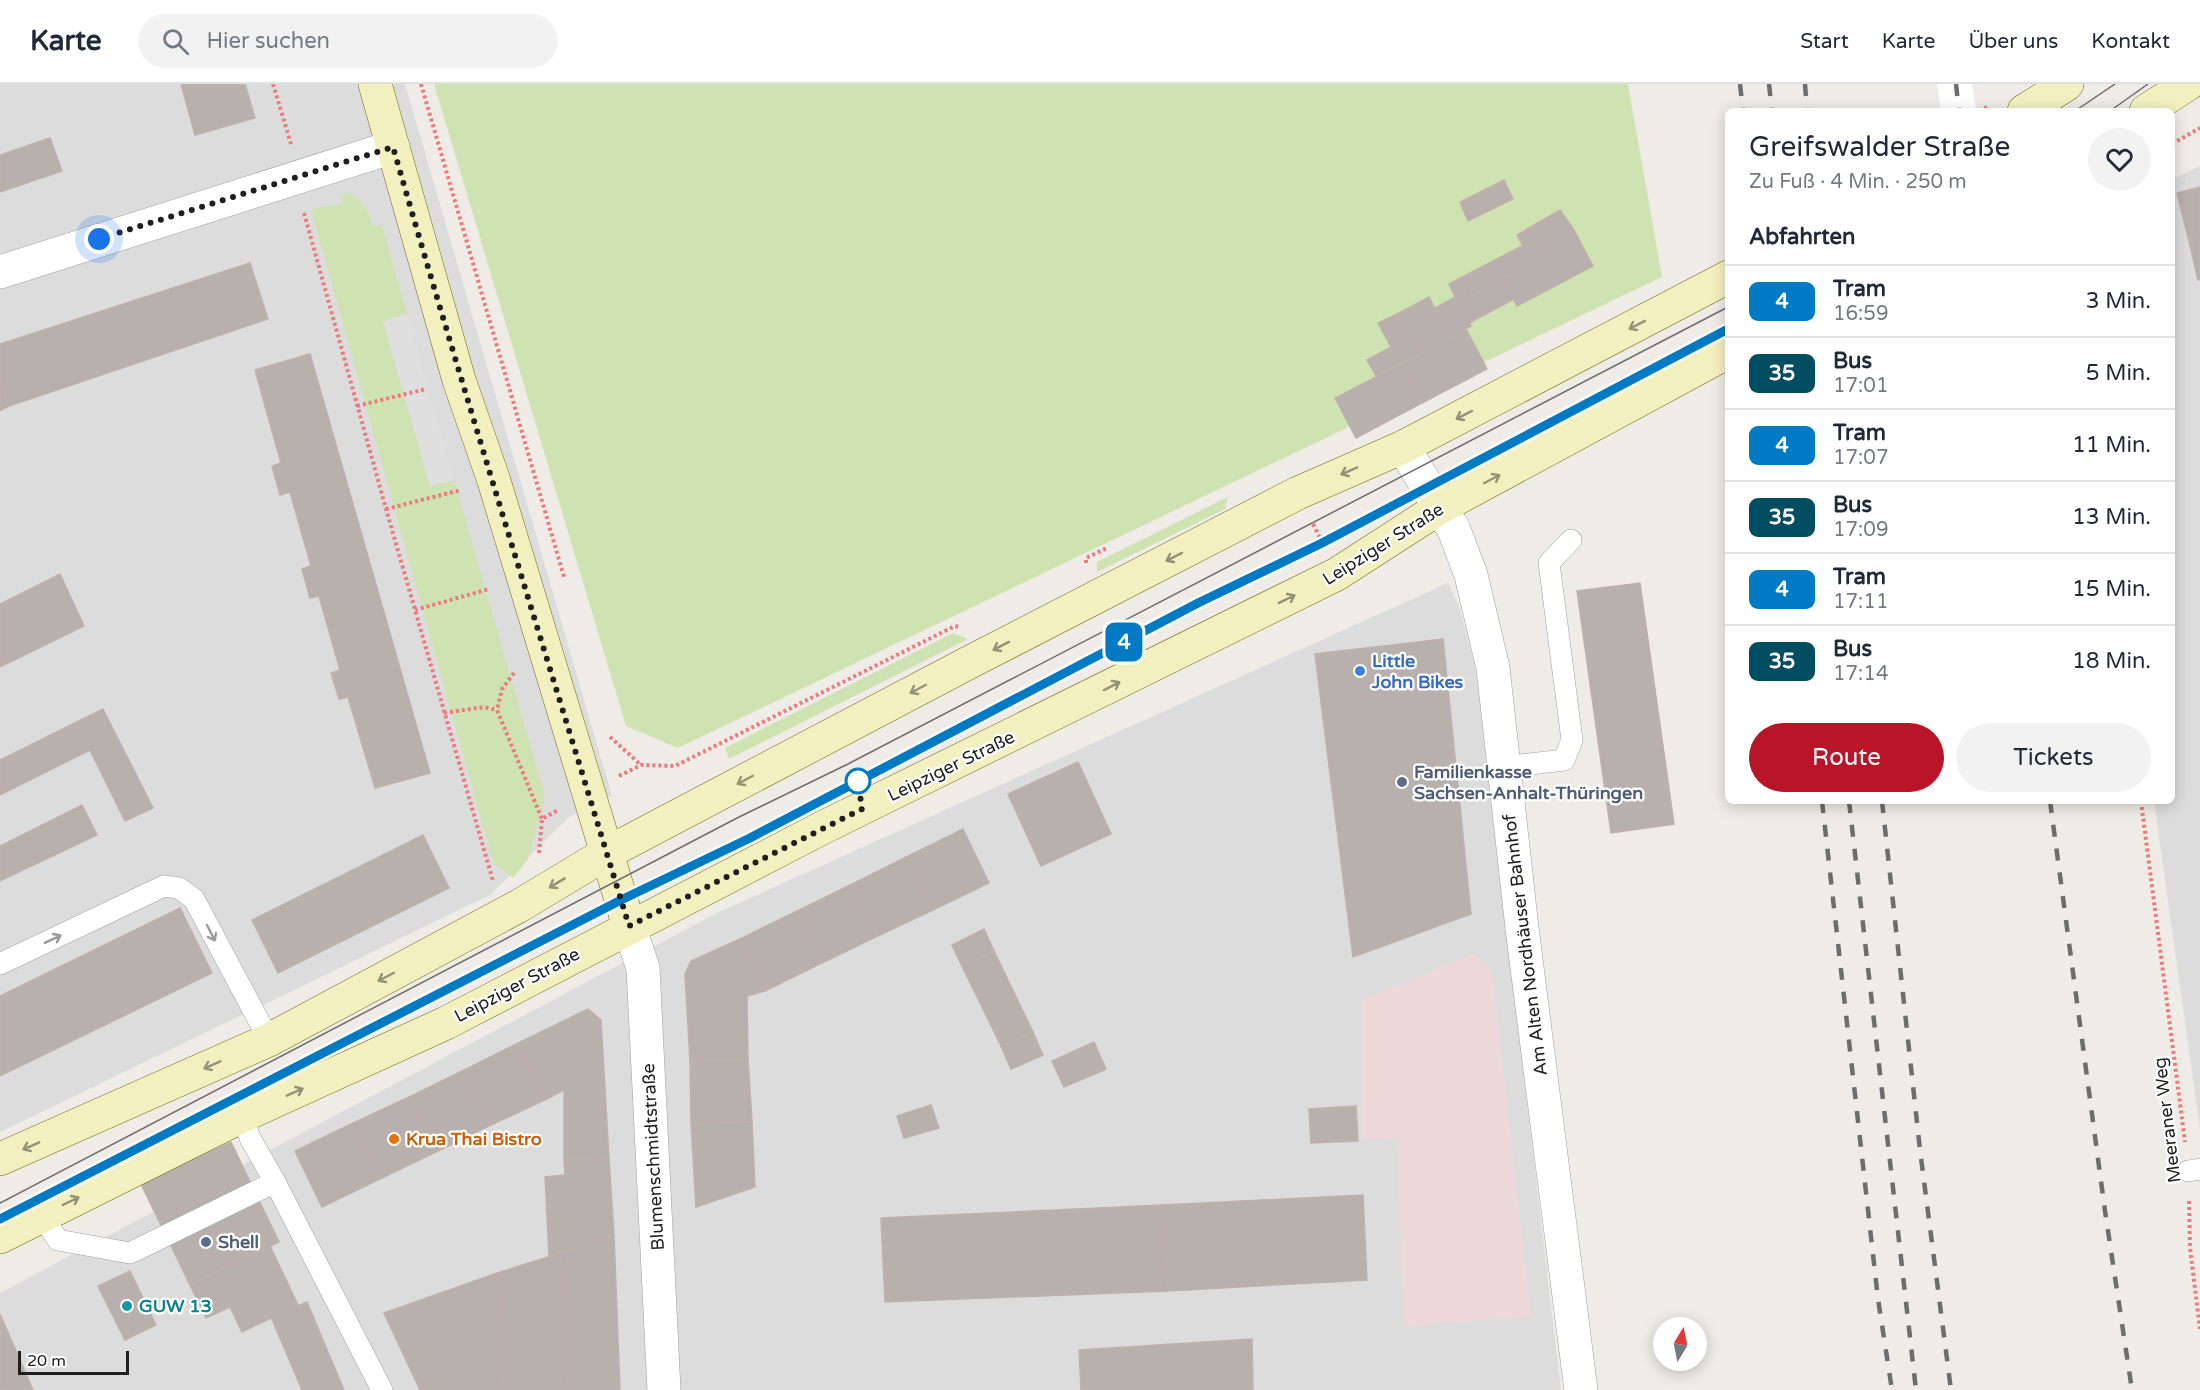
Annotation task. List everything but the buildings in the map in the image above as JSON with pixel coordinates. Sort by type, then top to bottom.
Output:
[{"type":"main road","points":[[375,84],[459,380],[494,481],[629,926]]},
{"type":"main road","points":[[2029,108],[2067,84]]},
{"type":"main road","points":[[2151,108],[2188,84]]},
{"type":"main road","points":[[0,1159],[269,1040],[519,906],[607,853],[970,662],[1277,504],[1403,447],[1725,279]]},
{"type":"main road","name":"Leipziger Straße","points":[[0,1237],[242,1116],[446,1023],[629,926],[1338,574],[1441,507],[1725,354]]},
{"type":"street","points":[[0,272],[393,147]]},
{"type":"street","name":"Am Alten Nordhäuser Bahnhof","points":[[1403,447],[1454,530],[1471,576],[1493,668],[1581,1390]]},
{"type":"street","name":"Blumenschmidtstraße","points":[[629,926],[643,968],[664,1390]]},
{"type":"lane","points":[[1504,767],[1564,760],[1572,741],[1549,563],[1571,540]]},
{"type":"lane","points":[[0,964],[164,886],[179,888],[194,899],[269,1040]]},
{"type":"lane","points":[[242,1116],[382,1390]]},
{"type":"lane","points":[[41,1215],[58,1240],[130,1253],[275,1182]]},
{"type":"path","points":[[273,84],[300,176],[304,213],[357,406],[495,887]]},
{"type":"path","points":[[421,84],[567,587]]},
{"type":"path","points":[[2175,142],[2200,128]]},
{"type":"path","points":[[357,406],[459,380]]},
{"type":"path","points":[[386,509],[494,481]]},
{"type":"path","points":[[414,610],[524,579]]},
{"type":"path","points":[[542,640],[502,689],[496,710],[542,819]]},
{"type":"path","points":[[444,713],[484,707],[496,710]]},
{"type":"path","points":[[607,725],[610,737],[641,765]]},
{"type":"path","name":"Meeraner Weg","points":[[2141,804],[2194,1170],[2190,1248],[2200,1329]]},
{"type":"shaded area","points":[[0,84],[405,84],[612,796],[569,817],[490,895],[0,1132]]},
{"type":"shaded area","points":[[2200,166],[2200,1129],[2154,804],[2175,804],[2175,178]]},
{"type":"shaded area","points":[[407,314],[454,480],[430,486],[383,321]]},
{"type":"shaded area","points":[[1448,583],[1459,606],[1476,671],[1561,1390],[0,1390],[0,1293],[717,913]]},
{"type":"shaded area","points":[[1474,954],[1492,970],[1531,1316],[1404,1326],[1397,1138],[1362,1139],[1362,1000]]},
{"type":"green space","points":[[434,84],[1628,84],[1662,277],[678,748],[626,726]]},
{"type":"green space","points":[[341,193],[354,197],[363,204],[373,227],[382,225],[407,314],[383,321],[431,486],[454,480],[543,789],[544,801],[528,859],[513,878],[493,862],[311,209],[342,204]]},
{"type":"green space","points":[[1228,497],[1225,509],[1097,572],[1097,562]]},
{"type":"green space","points":[[953,633],[968,639],[729,759],[725,748]]},
{"type":"pier","points":[[1937,84],[1972,84],[1976,108],[1941,108]]},
{"type":"tram line","points":[[2079,108],[2115,84]]},
{"type":"tram line","points":[[2114,108],[2148,84]]},
{"type":"tram line","points":[[0,1203],[739,817],[848,764],[1725,309]]},
{"type":"tram line","points":[[0,1219],[621,900],[750,838],[1198,603],[1322,543],[1725,331]]},
{"type":"tram line","name":"4","points":[[0,1219],[621,900],[750,838],[1198,603],[1322,543],[1725,331]]},
{"type":"railway","points":[[1740,84],[1743,108]]},
{"type":"railway","points":[[1769,84],[1772,108]]},
{"type":"railway","points":[[1805,84],[1807,108]]},
{"type":"railway","points":[[1956,84],[1959,108]]},
{"type":"railway","points":[[1822,804],[1878,1299],[1892,1390]]},
{"type":"railway","points":[[1849,804],[1916,1390]]},
{"type":"railway","points":[[1882,804],[1920,1150],[1951,1390]]},
{"type":"railway","points":[[2050,804],[2105,1211],[2132,1390]]},
{"type":"place","name":"Little John Bikes","points":[[1360,671]]},
{"type":"place","name":"Familienkasse Sachsen-Anhalt-Thüringen","points":[[1402,782]]},
{"type":"place","name":"Krua Thai Bistro","points":[[394,1139]]},
{"type":"place","name":"Shell","points":[[206,1242]]},
{"type":"place","name":"GUW 13","points":[[127,1306]]},
{"type":"route","points":[[99,239],[393,147],[459,380],[494,481],[629,926],[862,809],[858,781]]}]
